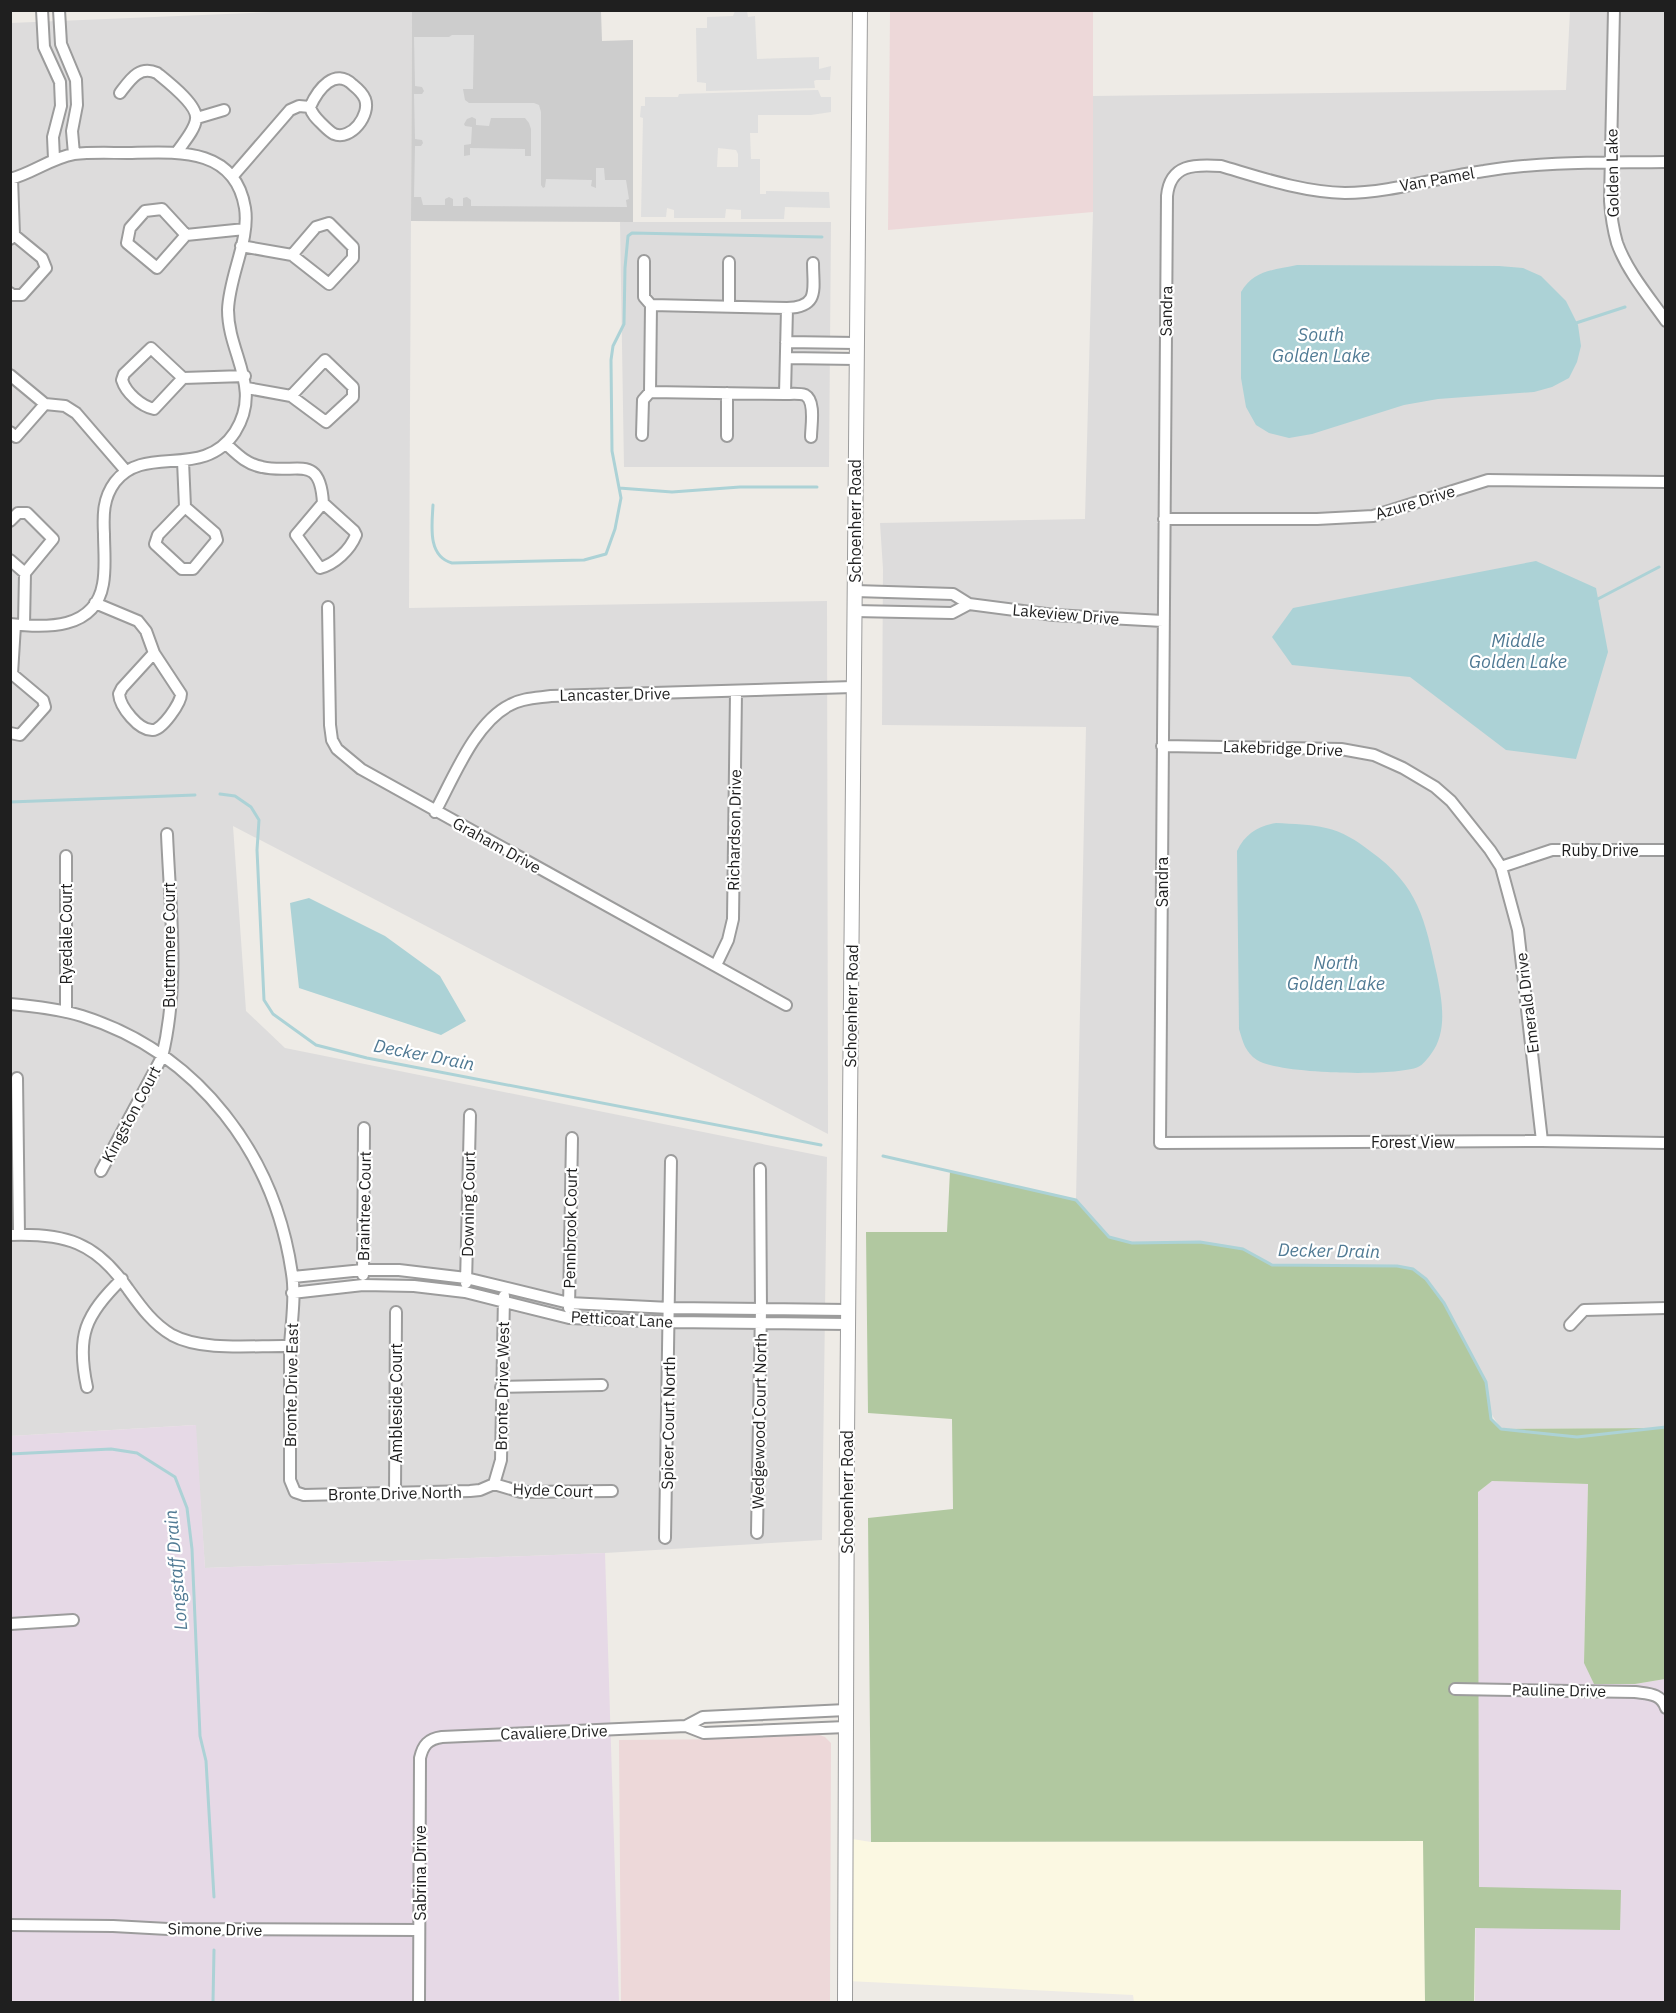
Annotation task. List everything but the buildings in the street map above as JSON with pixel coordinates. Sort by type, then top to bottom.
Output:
[{"type":"street","points":[[42,10],[44,47],[60,82],[61,106],[53,136],[54,159]]},
{"type":"street","points":[[59,10],[61,44],[76,80],[77,105],[72,131],[74,154]]},
{"type":"street","name":"Schoenherr Road","points":[[845,2002],[848,1317],[860,10]]},
{"type":"street","name":"Golden Lake","points":[[1614,10],[1610,162],[1612,224],[1618,245],[1629,266],[1665,321]]},
{"type":"street","points":[[120,93],[138,72],[150,70],[157,73],[192,105],[197,118],[177,152]]},
{"type":"street","points":[[338,77],[348,80],[365,97],[367,105],[365,116],[350,133],[340,135],[333,134],[311,114],[309,106],[330,79],[338,77]]},
{"type":"street","points":[[60,82],[76,80]]},
{"type":"street","points":[[232,177],[290,110],[299,106],[309,106]]},
{"type":"street","points":[[197,118],[224,110]]},
{"type":"street","points":[[10,293],[22,295],[46,268],[42,258],[12,237],[11,178],[33,171],[54,159],[74,154],[177,152],[197,155],[225,169],[232,177],[243,199],[245,229],[233,275],[228,311],[232,339],[247,388],[243,416],[234,434],[226,444],[206,457],[148,463],[126,471],[117,480],[105,503],[103,585],[95,603],[72,622],[58,626],[17,625]]},
{"type":"street","name":"Van Pamel","points":[[1241,172],[1291,186],[1324,191],[1357,192],[1486,170],[1565,163],[1665,162]]},
{"type":"street","name":"Sandra","points":[[1160,1143],[1168,187],[1175,173],[1194,165],[1221,166],[1241,172]]},
{"type":"street","points":[[186,235],[162,209],[145,211],[130,228],[127,243],[157,268],[186,235],[245,229]]},
{"type":"street","points":[[241,246],[292,255],[330,284],[353,258],[354,247],[329,223],[316,227],[292,255]]},
{"type":"street","points":[[642,435],[643,400],[650,392],[651,306],[644,297],[644,261]]},
{"type":"street","points":[[729,262],[729,307]]},
{"type":"street","points":[[651,306],[787,308],[802,306],[809,303],[812,298],[813,263]]},
{"type":"street","points":[[785,394],[787,308]]},
{"type":"street","points":[[786,342],[856,343]]},
{"type":"street","points":[[183,378],[154,409],[147,408],[129,393],[122,380],[124,374],[151,348],[183,378],[245,376]]},
{"type":"street","points":[[786,358],[856,359]]},
{"type":"street","points":[[247,388],[291,396],[326,422],[353,397],[353,387],[325,360],[291,396]]},
{"type":"street","points":[[10,375],[45,404],[65,406],[76,413],[126,471]]},
{"type":"street","points":[[650,392],[803,394],[812,404],[811,437]]},
{"type":"street","points":[[727,393],[727,436]]},
{"type":"street","points":[[10,432],[16,437],[45,404]]},
{"type":"street","points":[[226,444],[241,458],[258,466],[303,468],[311,471],[320,480],[323,503],[356,535],[353,543],[337,559],[328,566],[320,568],[296,535],[323,503]]},
{"type":"street","points":[[183,461],[185,507],[158,535],[155,544],[182,569],[193,569],[217,540],[215,533],[185,507]]},
{"type":"street","name":"Azure Drive","points":[[1164,519],[1317,519],[1373,516],[1488,480],[1665,482]]},
{"type":"street","points":[[10,521],[18,513],[27,513],[53,538],[25,573],[11,674],[43,700],[45,707],[20,735],[10,733]]},
{"type":"street","points":[[10,560],[25,573]]},
{"type":"street","name":"Lakeview Drive","points":[[855,591],[953,594],[969,604],[1054,615],[1163,621]]},
{"type":"street","points":[[95,603],[138,621],[146,630],[154,653],[181,694],[178,705],[157,730],[151,731],[144,728],[124,710],[119,694],[154,653]]},
{"type":"street","name":"Lakeview Drive","points":[[854,611],[952,613],[969,604]]},
{"type":"street","name":"Graham Drive","points":[[328,607],[329,716],[332,740],[342,754],[360,770],[786,1005]]},
{"type":"street","name":"Lancaster Drive","points":[[435,812],[480,732],[500,711],[517,701],[551,696],[853,687]]},
{"type":"street","name":"Richardson Drive","points":[[716,965],[728,940],[733,919],[736,692]]},
{"type":"street","name":"Lakebridge Drive","points":[[1162,746],[1341,749],[1359,751],[1382,758],[1417,775],[1451,801],[1502,867]]},
{"type":"street","name":"Buttermere Court","points":[[162,1056],[169,1024],[172,977],[167,834]]},
{"type":"street","name":"Ruby Drive","points":[[1502,867],[1552,850],[1665,850]]},
{"type":"street","name":"Ryedale Court","points":[[66,856],[66,1012]]},
{"type":"street","name":"Emerald Drive","points":[[1502,867],[1518,930],[1542,1141]]},
{"type":"street","name":"Bronte Drive East","points":[[10,1004],[66,1012],[110,1027],[162,1056],[211,1098],[234,1125],[255,1157],[280,1216],[293,1277],[290,1480],[295,1492]]},
{"type":"street","name":"Kingston Court","points":[[100,1171],[162,1056]]},
{"type":"street","points":[[16,1078],[15,1235],[48,1235],[74,1241],[97,1254],[122,1280],[147,1315],[174,1336],[217,1345],[291,1346]]},
{"type":"street","name":"Downing Court","points":[[465,1292],[470,1115]]},
{"type":"street","name":"Braintree Court","points":[[363,1285],[364,1128]]},
{"type":"street","name":"Pennbrook Court","points":[[569,1318],[572,1138]]},
{"type":"street","name":"Forest View","points":[[1160,1143],[1542,1141],[1665,1143]]},
{"type":"street","name":"Spicer Court North","points":[[665,1538],[671,1161]]},
{"type":"street","name":"Wedgewood Court North","points":[[757,1533],[761,1323],[760,1169]]},
{"type":"street","name":"Petticoat Lane","points":[[293,1277],[363,1270],[399,1270],[466,1278],[569,1303],[670,1308],[761,1309],[848,1317]]},
{"type":"street","points":[[87,1387],[82,1362],[88,1321],[102,1298],[122,1280]]},
{"type":"street","name":"Petticoat Lane","points":[[292,1293],[363,1285],[414,1286],[465,1292],[569,1318],[761,1323],[848,1317]]},
{"type":"street","name":"Bronte Drive West","points":[[494,1484],[501,1460],[504,1286]]},
{"type":"street","points":[[1570,1325],[1584,1310],[1665,1308]]},
{"type":"street","name":"Ambleside Court","points":[[395,1494],[396,1312]]},
{"type":"street","points":[[501,1387],[602,1385]]},
{"type":"street","name":"Bronte Drive North","points":[[295,1492],[304,1495],[470,1491],[480,1490],[494,1484]]},
{"type":"street","name":"Hyde Court","points":[[494,1484],[521,1492],[612,1491]]},
{"type":"street","points":[[10,1624],[73,1620]]},
{"type":"street","name":"Pauline Drive","points":[[1455,1689],[1635,1692],[1650,1694],[1663,1704]]},
{"type":"street","name":"Cavaliere Drive","points":[[686,1726],[703,1717],[846,1710]]},
{"type":"street","name":"Cavaliere Drive","points":[[425,1744],[434,1738],[442,1737],[686,1726],[704,1733],[846,1727]]},
{"type":"street","name":"Sabrina Drive","points":[[419,2002],[420,1758],[425,1744]]},
{"type":"street","name":"Simone Drive","points":[[10,1925],[179,1929],[419,1930]]},
{"type":"shaded area","points":[[295,11],[412,11],[409,608],[827,601],[828,1134],[233,826],[246,1011],[285,1048],[827,1157],[822,1540],[605,1553],[205,1568],[195,1425],[11,1436],[10,23]]},
{"type":"shaded area","points":[[412,11],[601,11],[602,41],[633,40],[633,222],[411,221]]},
{"type":"shaded area","points":[[735,11],[747,11],[748,17],[755,16],[757,59],[819,57],[819,69],[831,66],[830,80],[814,81],[815,88],[706,91],[706,83],[697,82],[696,28],[707,28],[707,17],[733,16]]},
{"type":"shaded area","points":[[890,11],[1093,11],[1093,212],[888,230]]},
{"type":"shaded area","points":[[1570,11],[1665,11],[1665,1428],[1501,1429],[1397,1266],[1272,1265],[1243,1249],[1200,1242],[1132,1243],[1109,1237],[1076,1200],[1086,727],[882,725],[883,569],[880,523],[1085,519],[1093,212],[1093,96],[1566,90]]},
{"type":"shaded area","points":[[474,35],[473,89],[463,89],[465,100],[469,103],[534,103],[539,105],[541,112],[541,185],[543,188],[546,179],[592,180],[591,186],[596,188],[596,168],[604,168],[605,180],[626,180],[629,199],[626,200],[627,207],[471,206],[471,200],[467,197],[463,198],[463,206],[453,206],[453,199],[449,197],[445,199],[445,205],[423,205],[421,197],[414,197],[415,146],[421,146],[423,143],[422,140],[415,139],[414,94],[422,94],[424,91],[422,87],[415,86],[414,37]],"holes":[[[472,117],[476,119],[476,125],[489,126],[491,118],[525,118],[531,129],[531,156],[525,156],[525,149],[470,148],[470,155],[464,156],[464,145],[471,144],[472,127],[464,124],[467,119]]]},
{"type":"shaded area","points":[[818,90],[821,97],[831,97],[831,112],[811,115],[758,115],[758,133],[750,133],[751,159],[760,159],[760,194],[766,194],[766,191],[829,192],[830,208],[785,207],[784,219],[741,219],[741,210],[726,209],[725,218],[674,218],[674,210],[667,208],[666,217],[641,217],[643,118],[640,117],[641,106],[645,106],[645,97],[678,97],[679,94]],"holes":[[[718,148],[736,150],[738,167],[717,167]]]},
{"type":"shaded area","points":[[620,222],[831,222],[829,467],[624,467]]},
{"type":"shaded area","points":[[196,1425],[205,1568],[605,1553],[619,2002],[11,2002],[11,1436]]},
{"type":"shaded area","points":[[1492,1481],[1588,1484],[1584,1663],[1635,1684],[1665,1679],[1665,2002],[1475,2002],[1478,1492]]},
{"type":"shaded area","points":[[817,1734],[825,1737],[831,1743],[830,2002],[621,2002],[619,1740],[739,1739]]},
{"type":"shaded area","points":[[846,1838],[871,1842],[1424,1841],[1425,2002],[1134,2002],[1133,1995],[847,1981]]},
{"type":"green space","points":[[950,1171],[1076,1200],[1109,1237],[1132,1243],[1200,1242],[1243,1249],[1272,1265],[1397,1266],[1413,1269],[1426,1279],[1444,1303],[1486,1382],[1491,1419],[1501,1429],[1665,1428],[1665,1679],[1635,1684],[1594,1684],[1584,1663],[1588,1484],[1492,1481],[1478,1492],[1479,1887],[1621,1890],[1620,1930],[1475,1928],[1474,2002],[1425,2002],[1423,1841],[871,1842],[868,1518],[953,1509],[952,1419],[868,1413],[866,1232],[947,1232]]},
{"type":"water","name":"South Golden Lake","points":[[1297,265],[1523,268],[1541,276],[1566,301],[1578,325],[1581,346],[1577,362],[1569,378],[1552,387],[1534,392],[1438,399],[1404,405],[1312,434],[1289,438],[1269,433],[1256,425],[1246,407],[1241,378],[1241,292],[1258,275]]},
{"type":"water","name":"Middle Golden Lake","points":[[1536,561],[1596,588],[1608,652],[1576,759],[1506,750],[1410,677],[1292,665],[1272,637],[1293,608]]},
{"type":"water","name":"North Golden Lake","points":[[1276,823],[1314,826],[1344,834],[1386,864],[1410,891],[1428,937],[1442,1005],[1440,1036],[1431,1054],[1420,1066],[1386,1072],[1311,1071],[1269,1065],[1257,1060],[1247,1050],[1239,1029],[1237,851],[1253,832],[1263,826]]},
{"type":"water","points":[[309,898],[385,936],[440,976],[466,1021],[441,1035],[299,988],[290,903]]},
{"type":"waterway","points":[[433,505],[432,530],[435,547],[438,554],[452,563],[584,560],[606,554],[615,529],[621,498],[612,451],[611,360],[613,346],[624,324],[628,236],[632,233],[822,237]]},
{"type":"waterway","points":[[1576,323],[1625,307]]},
{"type":"waterway","points":[[619,488],[672,492],[740,487],[817,487]]},
{"type":"waterway","points":[[1594,601],[1659,567]]},
{"type":"waterway","name":"Decker Drain","points":[[220,794],[235,796],[251,807],[259,820],[257,850],[264,1000],[273,1014],[316,1045],[367,1058],[821,1145]]},
{"type":"waterway","name":"Decker Drain","points":[[10,802],[195,795]]},
{"type":"waterway","name":"Decker Drain","points":[[883,1156],[1076,1200],[1109,1237],[1132,1243],[1200,1242],[1243,1249],[1272,1265],[1397,1266],[1413,1269],[1426,1279],[1444,1303],[1486,1382],[1491,1419],[1501,1429],[1577,1437],[1666,1427]]},
{"type":"waterway","name":"Longstaff Drain","points":[[10,1454],[111,1449],[137,1453],[175,1477],[187,1508],[192,1549],[200,1736],[206,1761],[214,1897]]},
{"type":"waterway","points":[[213,2002],[214,1950]]}]
